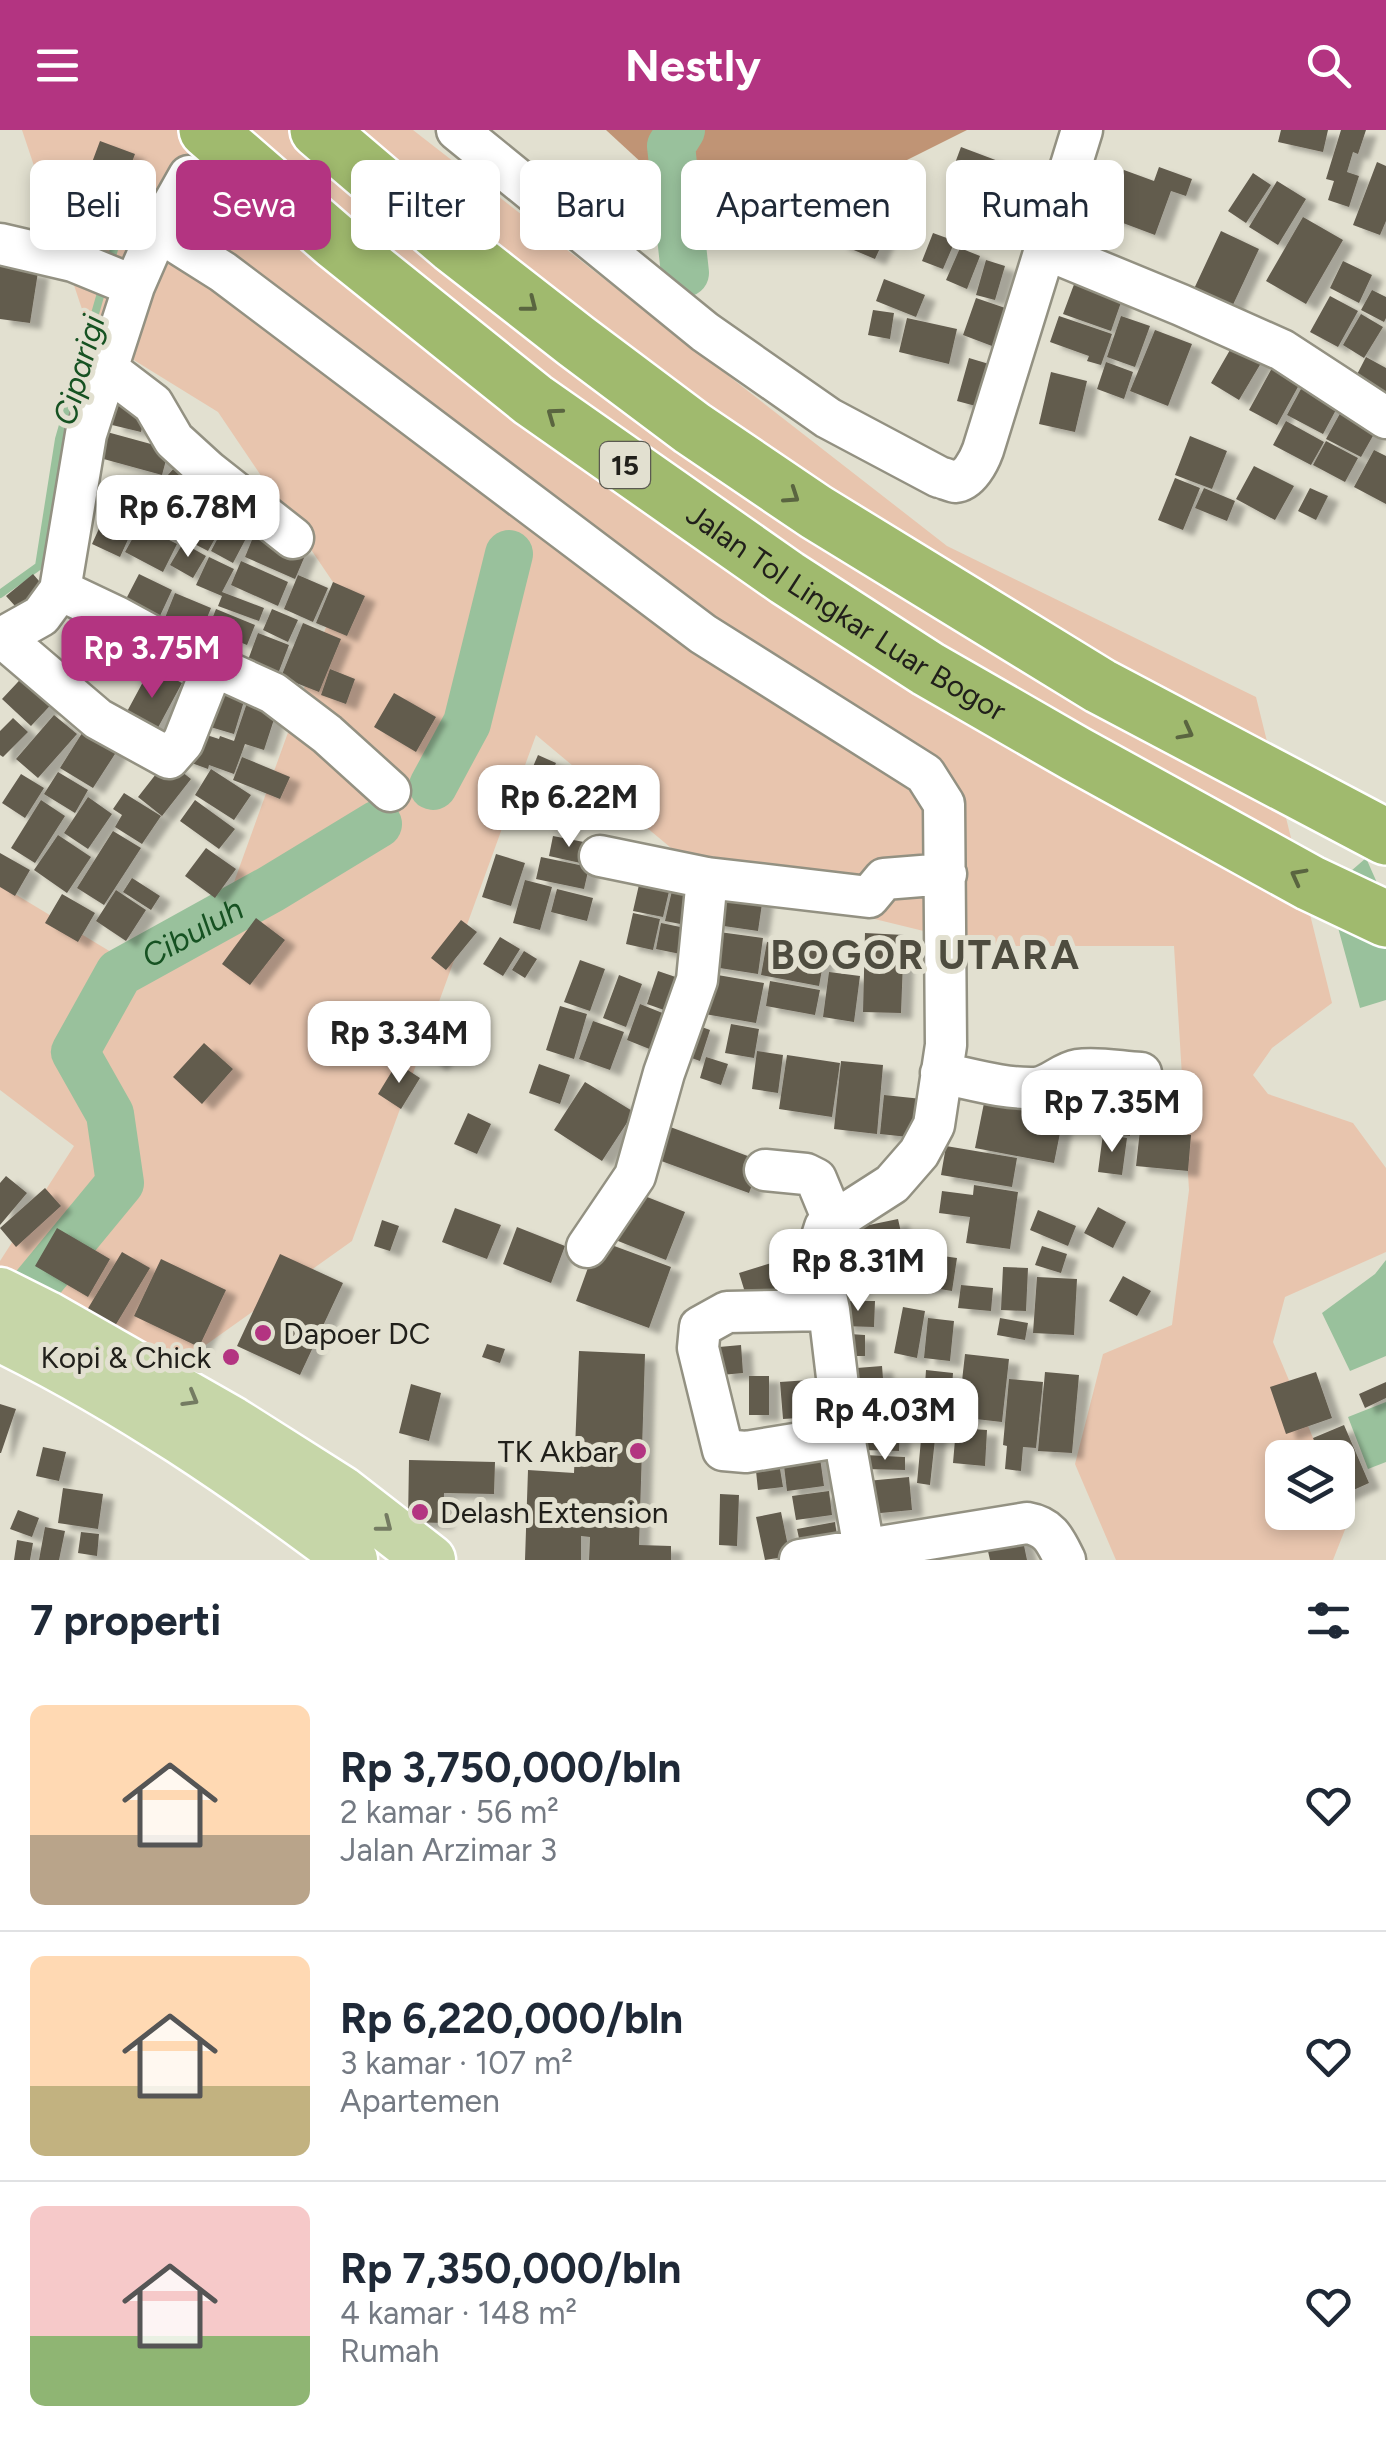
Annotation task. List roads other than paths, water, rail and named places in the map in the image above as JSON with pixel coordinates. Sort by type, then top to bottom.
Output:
[{"type":"highway","name":"15","points":[[318,130],[353,160]]},
{"type":"highway","points":[[345,130],[373,160]]},
{"type":"highway","name":"Jalan Tol Lingkar Luar Bogor","points":[[198,153],[335,241],[547,410],[787,578],[928,669],[1310,883],[1386,919]]},
{"type":"highway","name":"15","points":[[459,250],[692,428],[816,512],[1100,686],[1386,837]]},
{"type":"main road","points":[[0,1294],[46,1343],[352,1560]]},
{"type":"main road","points":[[46,1343],[232,1422],[340,1491],[430,1560]]},
{"type":"street","points":[[458,130],[704,332],[828,418],[938,477],[955,482],[972,470],[984,450],[1044,250]]},
{"type":"street","points":[[1073,160],[1082,130]]},
{"type":"street","points":[[198,153],[127,283],[108,368],[86,434],[60,590],[41,616],[1,639],[98,720],[169,758],[182,742],[212,666]]},
{"type":"street","points":[[158,231],[223,272],[703,634],[925,774],[944,804],[946,1045],[934,1125],[919,1153],[892,1184],[825,1227],[817,1252],[865,1554]]},
{"type":"street","points":[[0,244],[73,261],[127,283]]},
{"type":"street","points":[[1050,250],[1282,350],[1386,418]]},
{"type":"street","points":[[108,368],[153,404],[174,440],[293,538]]},
{"type":"street","points":[[60,590],[274,693],[390,790]]},
{"type":"street","points":[[600,856],[706,878],[868,897],[884,879],[946,874]]},
{"type":"street","points":[[587,1248],[635,1176],[660,1086],[697,980],[706,878]]},
{"type":"street","points":[[941,1073],[1032,1088],[1046,1087],[1079,1070],[1141,1073]]},
{"type":"street","points":[[764,1170],[806,1174],[816,1180],[834,1220]]},
{"type":"street","points":[[828,1310],[727,1312],[700,1327],[698,1348],[723,1450],[746,1452],[844,1436]]},
{"type":"street","points":[[800,1560],[865,1554],[1027,1523],[1044,1527],[1065,1560]]},
{"type":"waterway","name":"Cibuluh","points":[[681,130],[671,146],[685,273]]},
{"type":"waterway","name":"Ciparigi","points":[[110,263],[114,250]]},
{"type":"waterway","name":"Ciparigi","points":[[0,594],[39,566],[59,439],[103,286]]},
{"type":"waterway","name":"Cibuluh","points":[[433,786],[467,723],[509,554]]},
{"type":"waterway","name":"Cibuluh","points":[[31,1291],[120,1183],[110,1114],[75,1052],[119,973],[378,824]]},
{"type":"place","name":"Dapoer DC","points":[[263,1333]]},
{"type":"place","name":"Kopi & Chick","points":[[231,1357]]},
{"type":"place","name":"TK Akbar","points":[[638,1451]]},
{"type":"place","name":"Delash Extension","points":[[420,1512]]},
{"type":"district","name":"BOGOR UTARA","points":[[926,955]]}]
